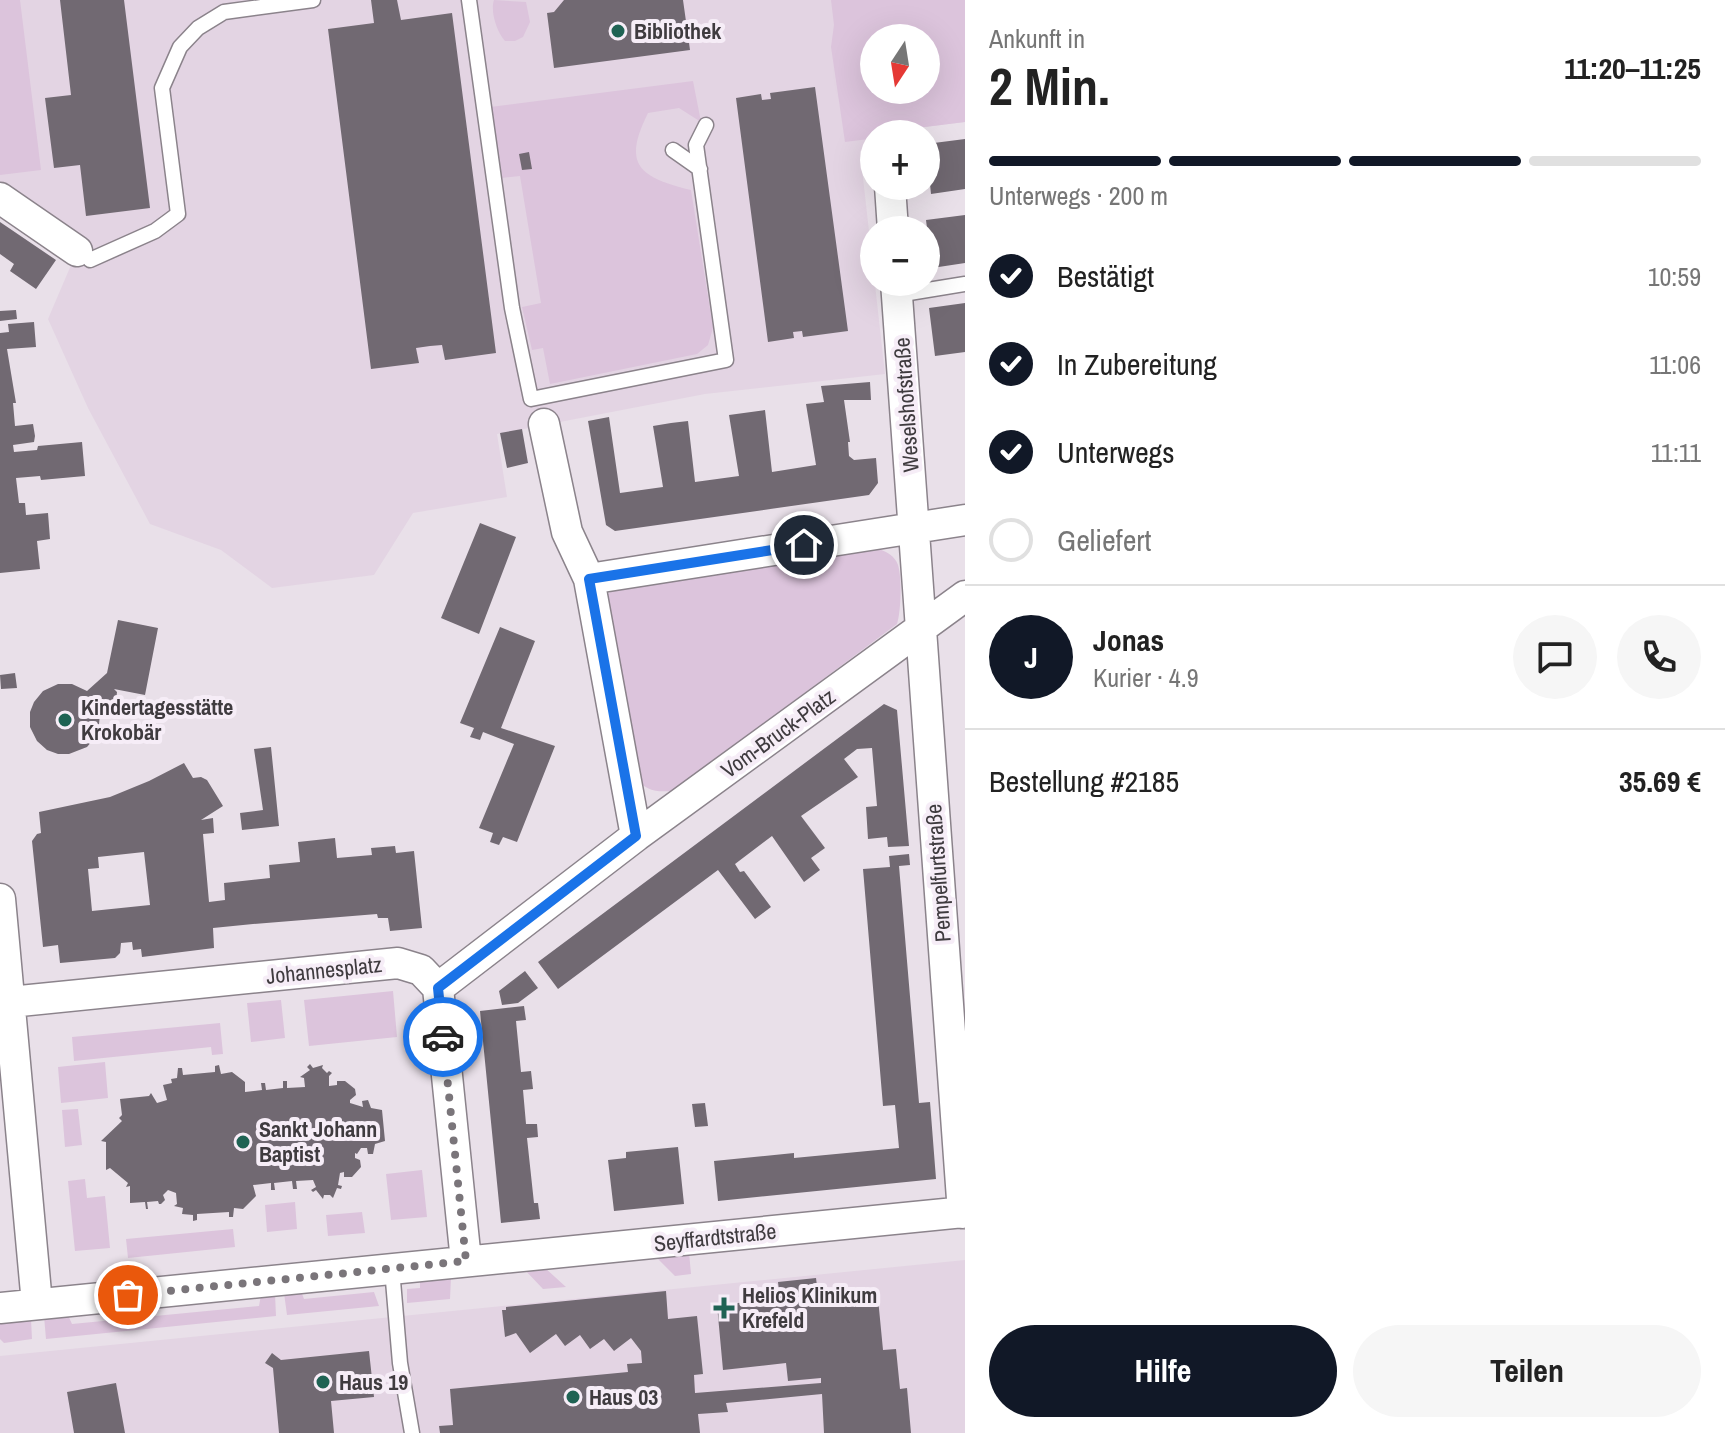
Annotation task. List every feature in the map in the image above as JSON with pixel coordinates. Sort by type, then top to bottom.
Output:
[{"type":"street","points":[[0,198],[83,255]]},
{"type":"street","name":"Weselshofstraße","points":[[898,296],[916,527]]},
{"type":"street","points":[[544,424],[567,532],[589,579],[636,836]]},
{"type":"street","points":[[589,579],[965,520]]},
{"type":"street","points":[[916,527],[920,630]]},
{"type":"street","name":"Vom-Bruck-Platz","points":[[438,988],[636,836],[965,596]]},
{"type":"street","name":"Pempelfurtstraße","points":[[920,630],[964,1212]]},
{"type":"street","points":[[0,899],[37,1304]]},
{"type":"street","name":"Johannesplatz","points":[[10,1002],[398,963],[421,970],[438,988]]},
{"type":"street","points":[[0,1308],[466,1261],[438,988]]},
{"type":"street","name":"Seyffardtstraße","points":[[466,1261],[964,1212]]},
{"type":"lane","points":[[83,255],[155,231],[178,214],[162,88],[180,47],[198,28],[224,12],[313,0]]},
{"type":"lane","points":[[469,0],[512,308],[531,399],[726,360],[696,145],[706,125]]},
{"type":"lane","points":[[673,150],[700,169]]},
{"type":"lane","points":[[940,286],[965,284]]},
{"type":"lane","points":[[392,1269],[400,1363],[412,1433]]},
{"type":"shaded area","points":[[0,0],[965,0],[965,122],[940,125],[940,120],[860,120],[860,200],[865,200],[867,216],[860,216],[860,296],[876,296],[885,374],[705,394],[497,434],[507,497],[413,513],[374,575],[272,588],[221,550],[150,524],[88,408],[48,319],[77,251],[0,184]]},
{"type":"shaded area","points":[[0,0],[20,0],[41,170],[0,175]]},
{"type":"shaded area","points":[[494,0],[526,2],[530,22],[523,37],[505,41],[495,22]]},
{"type":"shaded area","points":[[831,0],[965,0],[965,122],[940,125],[940,120],[860,120],[860,140],[845,142],[831,47],[834,25]]},
{"type":"shaded area","points":[[693,81],[701,122],[679,108],[648,113],[636,145],[636,157],[648,174],[691,190],[713,328],[708,345],[697,354],[550,384],[543,348],[532,350],[522,307],[541,303],[520,176],[501,178],[490,107]]},
{"type":"shaded area","points":[[879,549],[893,557],[898,565],[900,595],[897,624],[673,791],[651,790],[638,781],[634,776],[604,609],[608,594],[616,588]]},
{"type":"shaded area","points":[[393,991],[397,1037],[309,1046],[304,1000]]},
{"type":"shaded area","points":[[281,1000],[285,1038],[251,1042],[247,1003]]},
{"type":"shaded area","points":[[220,1023],[223,1054],[212,1055],[211,1047],[74,1061],[72,1037]]},
{"type":"shaded area","points":[[105,1062],[108,1098],[61,1103],[58,1067]]},
{"type":"shaded area","points":[[78,1109],[82,1145],[65,1147],[62,1110]]},
{"type":"shaded area","points":[[422,1170],[427,1217],[391,1220],[386,1174]]},
{"type":"shaded area","points":[[85,1179],[87,1198],[105,1196],[110,1248],[75,1251],[68,1181]]},
{"type":"shaded area","points":[[295,1202],[297,1229],[267,1232],[265,1205]]},
{"type":"shaded area","points":[[362,1212],[365,1233],[328,1236],[326,1215]]},
{"type":"shaded area","points":[[233,1229],[235,1247],[128,1258],[126,1239]]},
{"type":"shaded area","points":[[689,1252],[691,1274],[675,1276],[657,1255]]},
{"type":"shaded area","name":"Helios Klinikum Krefeld","points":[[965,1260],[965,1433],[0,1433],[0,1356]]},
{"type":"shaded area","points":[[544,1267],[566,1287],[543,1289],[524,1269]]},
{"type":"shaded area","points":[[451,1277],[450,1299],[407,1303],[407,1289],[420,1288],[420,1280]]},
{"type":"shaded area","points":[[301,1291],[304,1299],[374,1292],[379,1306],[287,1315],[284,1293]]},
{"type":"shaded area","points":[[275,1294],[276,1316],[46,1339],[44,1316],[67,1313],[72,1324],[259,1306],[261,1295]]},
{"type":"shaded area","points":[[31,1319],[32,1339],[4,1343],[0,1339],[0,1323]]},
{"type":"building","points":[[60,0],[124,0],[150,208],[86,216],[80,165],[54,168],[45,98],[71,95]]},
{"type":"building","points":[[371,0],[397,0],[401,20],[452,13],[496,353],[445,360],[442,345],[430,346],[416,348],[419,363],[371,369],[328,29],[374,23]]},
{"type":"building","name":"Bibliothek","points":[[564,0],[683,0],[690,50],[554,68],[547,13],[554,12]]},
{"type":"building","points":[[815,87],[848,331],[803,337],[802,331],[793,332],[794,338],[768,342],[736,98],[761,94],[762,100],[771,99],[770,93]]},
{"type":"building","points":[[965,139],[965,189],[940,193],[940,142]]},
{"type":"building","points":[[529,152],[532,169],[522,170],[519,154]]},
{"type":"building","points":[[965,215],[965,263],[940,267],[940,218]]},
{"type":"building","points":[[0,222],[56,260],[36,289],[10,271],[14,264],[0,254]]},
{"type":"building","points":[[965,303],[965,352],[935,356],[929,308]]},
{"type":"building","points":[[16,310],[17,319],[0,321],[0,311]]},
{"type":"building","points":[[34,322],[36,347],[7,349],[16,403],[13,403],[15,426],[33,424],[35,436],[34,442],[13,445],[14,452],[37,450],[38,446],[82,442],[85,476],[41,480],[40,476],[16,478],[19,503],[25,503],[26,515],[48,513],[50,539],[37,541],[40,569],[0,573],[0,333],[9,332],[8,324]]},
{"type":"building","points":[[870,382],[871,400],[844,400],[849,456],[854,460],[876,458],[878,483],[869,495],[615,531],[606,525],[588,421],[609,417],[620,493],[663,487],[653,426],[671,423],[688,421],[695,482],[739,476],[729,415],[765,410],[772,472],[816,465],[806,404],[824,402],[821,386]]},
{"type":"building","points":[[522,429],[528,463],[507,468],[500,433]]},
{"type":"building","points":[[480,523],[516,537],[479,634],[441,618]]},
{"type":"building","points":[[118,620],[158,628],[145,695],[114,689],[117,692],[116,701],[112,700],[110,712],[100,714],[98,734],[87,747],[69,754],[47,750],[37,741],[30,727],[34,702],[43,691],[58,684],[72,684],[87,691],[107,673]]},
{"type":"building","points":[[500,627],[535,641],[501,728],[555,746],[517,842],[503,837],[499,845],[490,842],[493,833],[479,828],[514,744],[483,732],[480,740],[470,737],[474,728],[460,723]]},
{"type":"building","points":[[15,673],[17,688],[1,689],[0,675]]},
{"type":"building","points":[[884,704],[897,710],[909,846],[888,847],[887,837],[868,839],[866,807],[877,806],[872,748],[857,749],[844,759],[858,777],[801,816],[825,848],[811,858],[820,870],[804,882],[772,836],[735,864],[740,872],[744,871],[771,907],[755,919],[718,870],[558,989],[538,962]]},
{"type":"building","points":[[271,747],[279,826],[242,830],[240,813],[263,810],[254,749]]},
{"type":"building","points":[[184,763],[193,778],[207,780],[223,806],[201,820],[213,818],[214,833],[203,834],[209,902],[225,900],[224,883],[270,878],[269,865],[300,862],[298,842],[335,838],[337,858],[372,855],[371,848],[395,846],[396,853],[414,851],[422,928],[390,931],[388,918],[378,918],[377,914],[253,924],[213,928],[214,948],[142,957],[141,949],[133,950],[132,942],[121,943],[120,953],[115,958],[60,963],[58,945],[43,947],[32,841],[41,833],[39,812],[110,797]],"holes":[[[144,852],[150,905],[92,911],[88,869],[99,868],[98,857]]]},
{"type":"building","points":[[909,854],[910,865],[899,866],[919,1103],[930,1102],[936,1179],[718,1201],[714,1161],[794,1153],[794,1158],[899,1148],[895,1105],[883,1106],[863,869],[890,867],[889,856]]},
{"type":"building","points":[[525,971],[538,988],[518,1003],[502,1005],[499,991]]},
{"type":"building","points":[[524,1006],[526,1020],[516,1021],[521,1072],[531,1071],[533,1089],[523,1090],[526,1124],[537,1124],[538,1137],[527,1138],[534,1203],[538,1203],[540,1219],[501,1223],[480,1011]]},
{"type":"building","name":"Sankt Johann Baptist","points":[[310,1064],[313,1068],[323,1065],[327,1073],[332,1073],[329,1086],[345,1081],[355,1089],[356,1095],[350,1103],[363,1107],[362,1101],[368,1100],[371,1108],[382,1110],[385,1141],[375,1144],[373,1154],[368,1154],[367,1148],[355,1153],[361,1167],[352,1177],[344,1177],[344,1172],[340,1173],[338,1185],[342,1186],[341,1189],[337,1188],[333,1198],[324,1195],[323,1199],[316,1190],[313,1192],[311,1190],[316,1187],[313,1180],[296,1181],[297,1189],[293,1189],[292,1181],[274,1183],[275,1190],[271,1190],[271,1183],[253,1185],[256,1196],[243,1209],[234,1208],[233,1217],[229,1217],[229,1212],[197,1214],[197,1220],[193,1221],[193,1215],[182,1214],[183,1208],[174,1206],[177,1204],[176,1193],[168,1190],[161,1204],[158,1201],[147,1202],[148,1209],[145,1202],[130,1203],[128,1183],[110,1168],[106,1170],[106,1142],[101,1141],[122,1121],[119,1118],[122,1115],[120,1099],[149,1096],[151,1093],[157,1103],[167,1100],[163,1085],[177,1078],[178,1068],[182,1068],[183,1075],[215,1072],[215,1066],[219,1065],[221,1074],[232,1072],[245,1082],[245,1092],[262,1090],[261,1083],[265,1083],[266,1090],[283,1088],[283,1081],[287,1081],[287,1088],[305,1087],[304,1078],[300,1077],[310,1070],[307,1067]]},
{"type":"building","points":[[705,1103],[708,1126],[695,1127],[692,1104]]},
{"type":"building","points":[[678,1147],[684,1204],[614,1211],[608,1160],[626,1158],[626,1152]]},
{"type":"building","points":[[816,1278],[818,1294],[877,1288],[883,1350],[896,1349],[900,1389],[907,1388],[911,1433],[824,1433],[822,1394],[726,1403],[728,1412],[698,1414],[700,1433],[440,1433],[439,1426],[453,1425],[450,1389],[628,1372],[627,1364],[642,1363],[641,1351],[631,1338],[614,1351],[604,1339],[590,1349],[580,1335],[565,1346],[556,1334],[530,1353],[516,1333],[505,1337],[502,1310],[506,1307],[666,1291],[668,1319],[697,1316],[703,1374],[694,1375],[695,1393],[821,1383],[821,1378],[788,1381],[786,1363],[723,1370],[717,1305],[780,1299],[778,1282]]},
{"type":"building","name":"Haus 19","points":[[369,1351],[374,1397],[331,1401],[334,1433],[279,1433],[273,1368],[265,1363],[272,1353],[281,1360]]},
{"type":"building","points":[[116,1383],[125,1433],[74,1433],[67,1392]]},
{"type":"way so far","points":[[128,1295],[466,1261],[443,1037]]},
{"type":"place","name":"Bibliothek","points":[[618,31]]},
{"type":"place","name":"Kindertagesstätte Krokobär","points":[[65,720]]},
{"type":"place","name":"Sankt Johann Baptist","points":[[243,1142]]},
{"type":"place","name":"Helios Klinikum Krefeld","points":[[724,1308]]},
{"type":"place","name":"Haus 19","points":[[323,1382]]},
{"type":"place","name":"Haus 03","points":[[573,1397]]},
{"type":"route","points":[[443,1037],[438,988],[636,836],[589,579],[804,545]]}]
